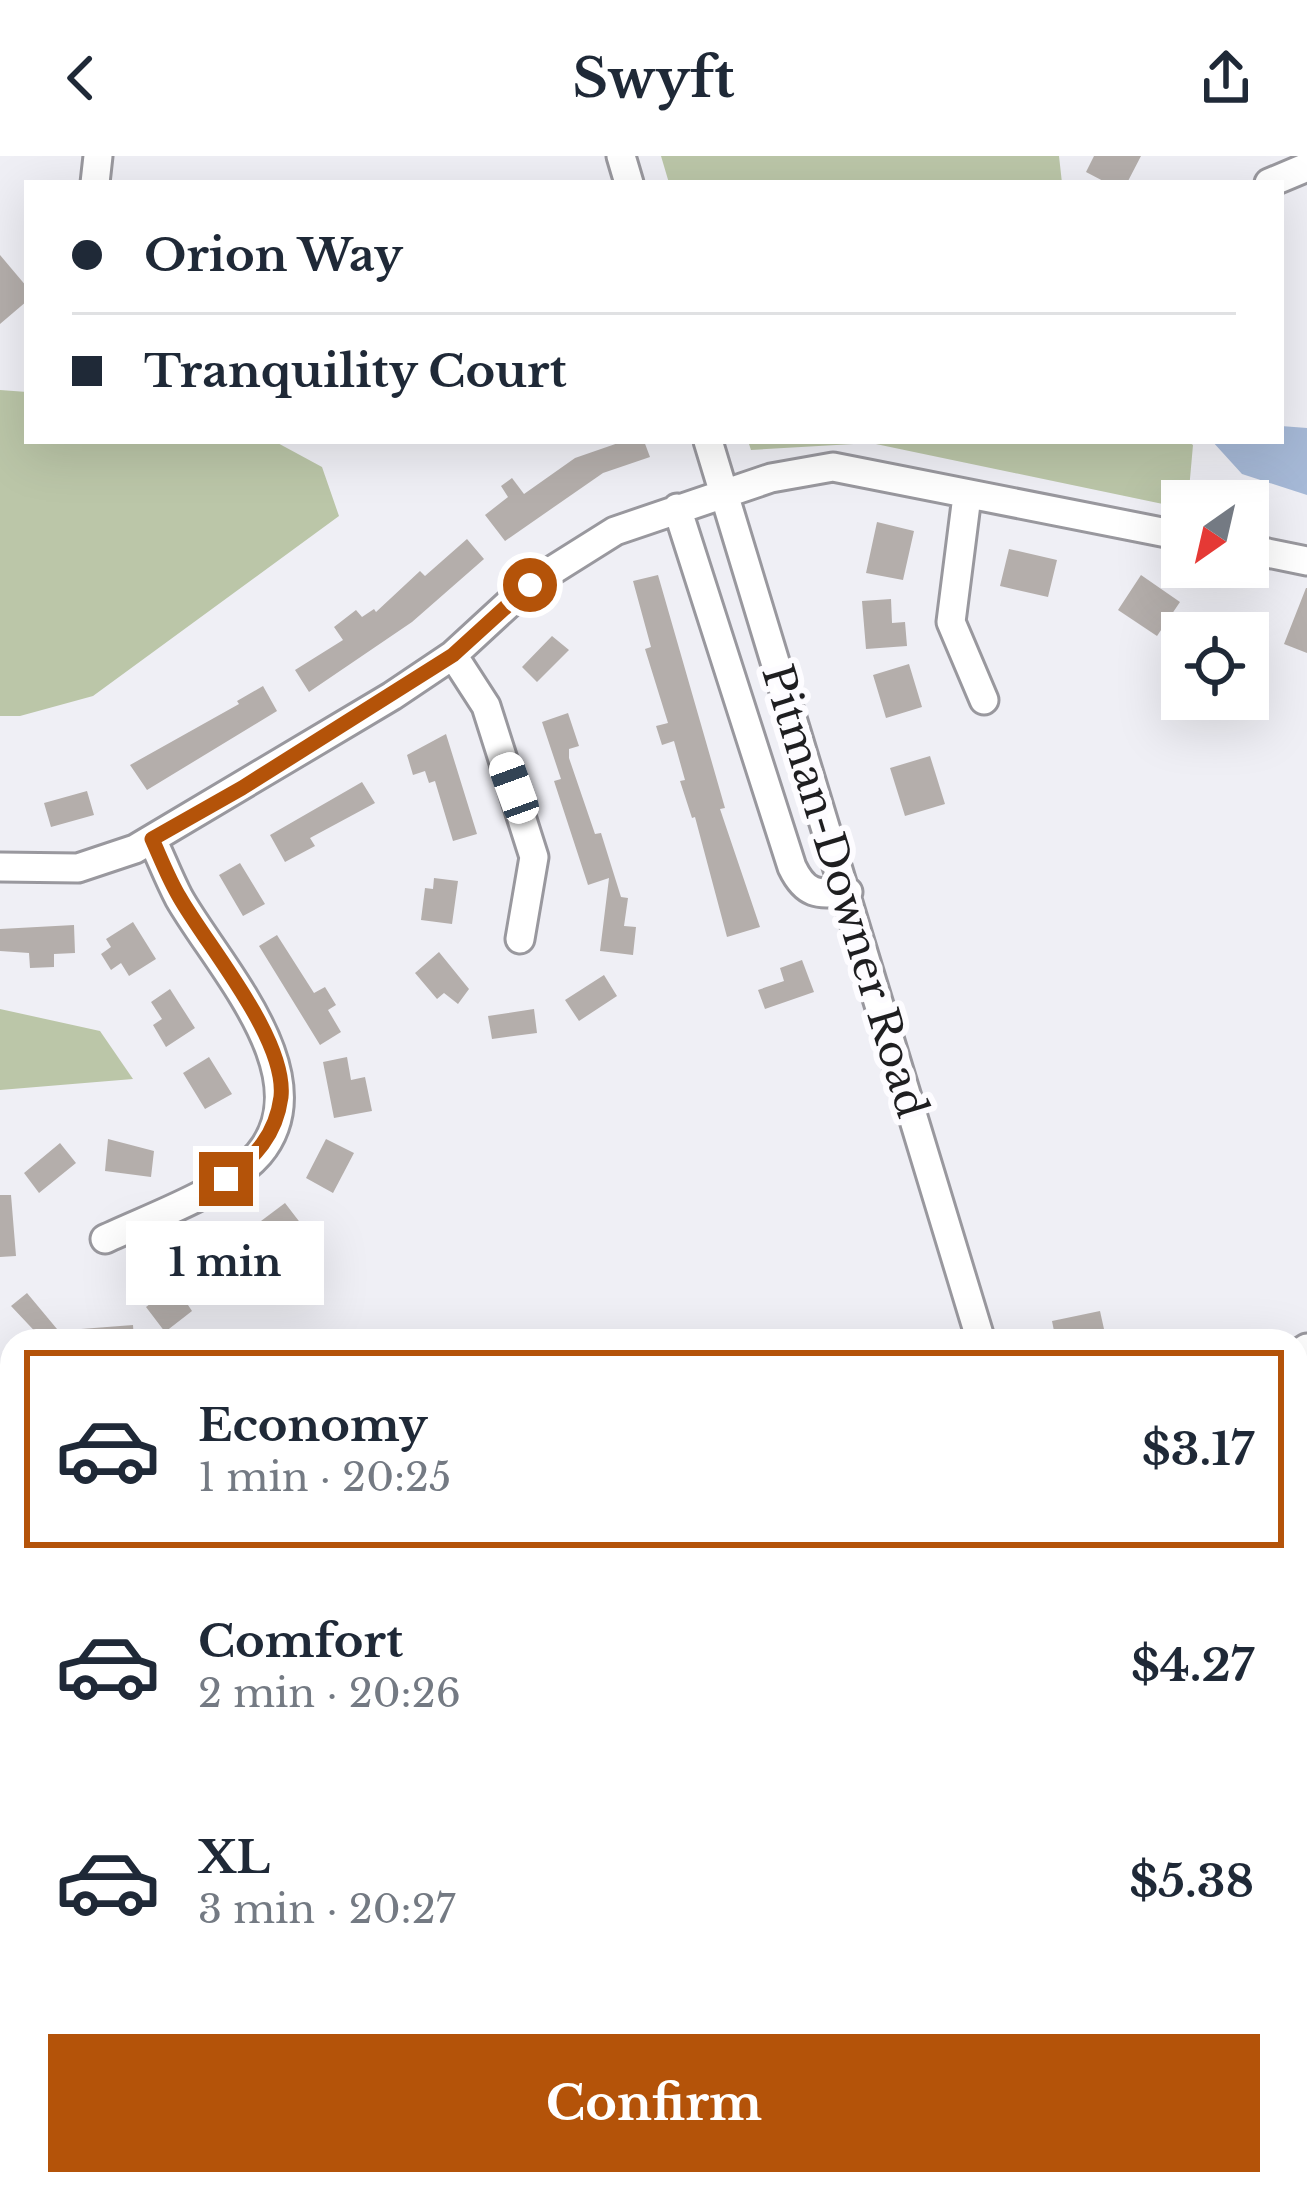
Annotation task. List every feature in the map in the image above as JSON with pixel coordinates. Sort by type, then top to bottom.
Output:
[{"type":"street","points":[[1276,180],[1307,167]]},
{"type":"street","name":"Pitman-Downer Road","points":[[709,444],[977,1329]]},
{"type":"street","points":[[0,867],[78,868],[109,861],[152,839],[453,655],[561,563],[615,531],[723,493],[833,467],[1161,532]]},
{"type":"street","points":[[967,496],[951,622],[984,700]]},
{"type":"street","points":[[677,508],[792,867],[801,886],[813,895],[848,892]]},
{"type":"street","points":[[1269,553],[1307,561]]},
{"type":"street","points":[[453,655],[486,706],[534,857],[520,939]]},
{"type":"street","points":[[105,1239],[226,1179],[259,1154],[275,1123],[282,1092],[265,1038],[178,896],[152,839]]},
{"type":"green space","points":[[661,156],[1059,156],[1062,180],[668,180]]},
{"type":"green space","points":[[0,390],[24,392],[24,444],[280,444],[322,467],[339,516],[93,696],[20,716],[0,716]]},
{"type":"green space","points":[[749,444],[854,444],[751,450]]},
{"type":"green space","points":[[876,444],[1192,444],[1190,480],[1161,480],[1161,504]]},
{"type":"green space","points":[[0,1009],[100,1031],[133,1079],[0,1090]]},
{"type":"water","points":[[1284,426],[1307,428],[1307,495],[1242,474],[1215,444],[1284,444]]},
{"type":"building","points":[[1094,156],[1141,156],[1129,180],[1101,180],[1086,172]]},
{"type":"building","points":[[0,255],[24,283],[24,304],[0,324]]},
{"type":"building","points":[[615,444],[645,444],[650,457],[603,473],[505,541],[485,515],[508,497],[501,486],[512,478],[524,494],[575,458]]},
{"type":"building","points":[[877,522],[914,531],[903,580],[866,573]]},
{"type":"building","points":[[467,539],[484,559],[412,622],[309,692],[295,670],[343,640],[334,627],[356,610],[362,617],[376,612],[420,571],[425,576]]},
{"type":"building","points":[[1009,549],[1057,560],[1048,597],[1000,586]]},
{"type":"building","points":[[658,575],[725,808],[720,809],[760,927],[727,937],[695,817],[680,781],[685,780],[674,741],[662,745],[656,726],[668,723],[645,649],[651,647],[633,581]]},
{"type":"building","points":[[1141,575],[1180,602],[1173,612],[1161,612],[1157,636],[1118,610]]},
{"type":"building","points":[[1307,588],[1307,653],[1284,644]]},
{"type":"building","points":[[891,599],[892,623],[905,622],[907,646],[866,649],[862,601]]},
{"type":"building","points":[[552,636],[569,650],[537,682],[522,667]]},
{"type":"building","points":[[909,664],[922,707],[886,718],[873,675]]},
{"type":"building","points":[[263,686],[277,711],[147,790],[130,765]]},
{"type":"building","points":[[568,713],[579,746],[569,749],[569,758],[595,834],[601,833],[621,897],[628,898],[624,926],[636,927],[633,955],[600,951],[609,878],[588,885],[554,781],[561,779],[542,722]]},
{"type":"building","points":[[446,734],[477,834],[453,841],[435,781],[429,783],[425,771],[413,775],[407,755]]},
{"type":"building","points":[[930,756],[945,804],[905,816],[890,768]]},
{"type":"building","points":[[362,782],[375,803],[310,838],[315,846],[285,862],[270,835]]},
{"type":"building","points":[[87,791],[94,815],[51,827],[44,803]]},
{"type":"building","points":[[240,863],[265,904],[243,916],[219,875]]},
{"type":"building","points":[[434,878],[458,881],[452,924],[421,920],[425,888],[433,889]]},
{"type":"building","points":[[133,922],[156,959],[129,976],[121,963],[111,970],[101,954],[111,947],[106,939]]},
{"type":"building","points":[[74,925],[75,953],[54,954],[54,967],[30,968],[29,953],[0,951],[0,929]]},
{"type":"building","points":[[277,935],[314,993],[325,987],[336,1005],[328,1010],[341,1032],[320,1045],[259,946]]},
{"type":"building","points":[[439,952],[469,989],[458,1004],[444,993],[437,999],[415,973]]},
{"type":"building","points":[[802,960],[814,992],[765,1009],[758,990],[784,981],[780,968]]},
{"type":"building","points":[[604,975],[617,996],[579,1021],[565,1000]]},
{"type":"building","points":[[170,989],[195,1028],[166,1047],[153,1025],[162,1019],[151,1002]]},
{"type":"building","points":[[534,1009],[537,1033],[492,1039],[488,1016]]},
{"type":"building","points":[[209,1057],[232,1094],[205,1109],[183,1073]]},
{"type":"building","points":[[347,1057],[351,1080],[365,1077],[372,1111],[334,1118],[323,1062]]},
{"type":"building","points":[[108,1139],[154,1151],[151,1177],[105,1171]]},
{"type":"building","points":[[326,1139],[354,1153],[333,1193],[306,1178]]},
{"type":"building","points":[[60,1143],[76,1163],[39,1193],[24,1173]]},
{"type":"building","points":[[0,1195],[11,1195],[16,1256],[0,1257]]},
{"type":"building","points":[[285,1203],[305,1229],[278,1249],[272,1242],[245,1262],[253,1272],[233,1287],[226,1277],[188,1305],[192,1311],[169,1329],[163,1329],[146,1307]]},
{"type":"building","points":[[27,1293],[57,1329],[33,1329],[11,1306]]},
{"type":"building","points":[[1100,1311],[1104,1329],[1054,1329],[1052,1321]]},
{"type":"building","points":[[133,1325],[133,1329],[81,1329]]},
{"type":"route","points":[[226,1179],[259,1154],[275,1123],[282,1092],[276,1064],[239,991],[178,896],[152,839],[392,696],[453,655],[530,585]]}]
